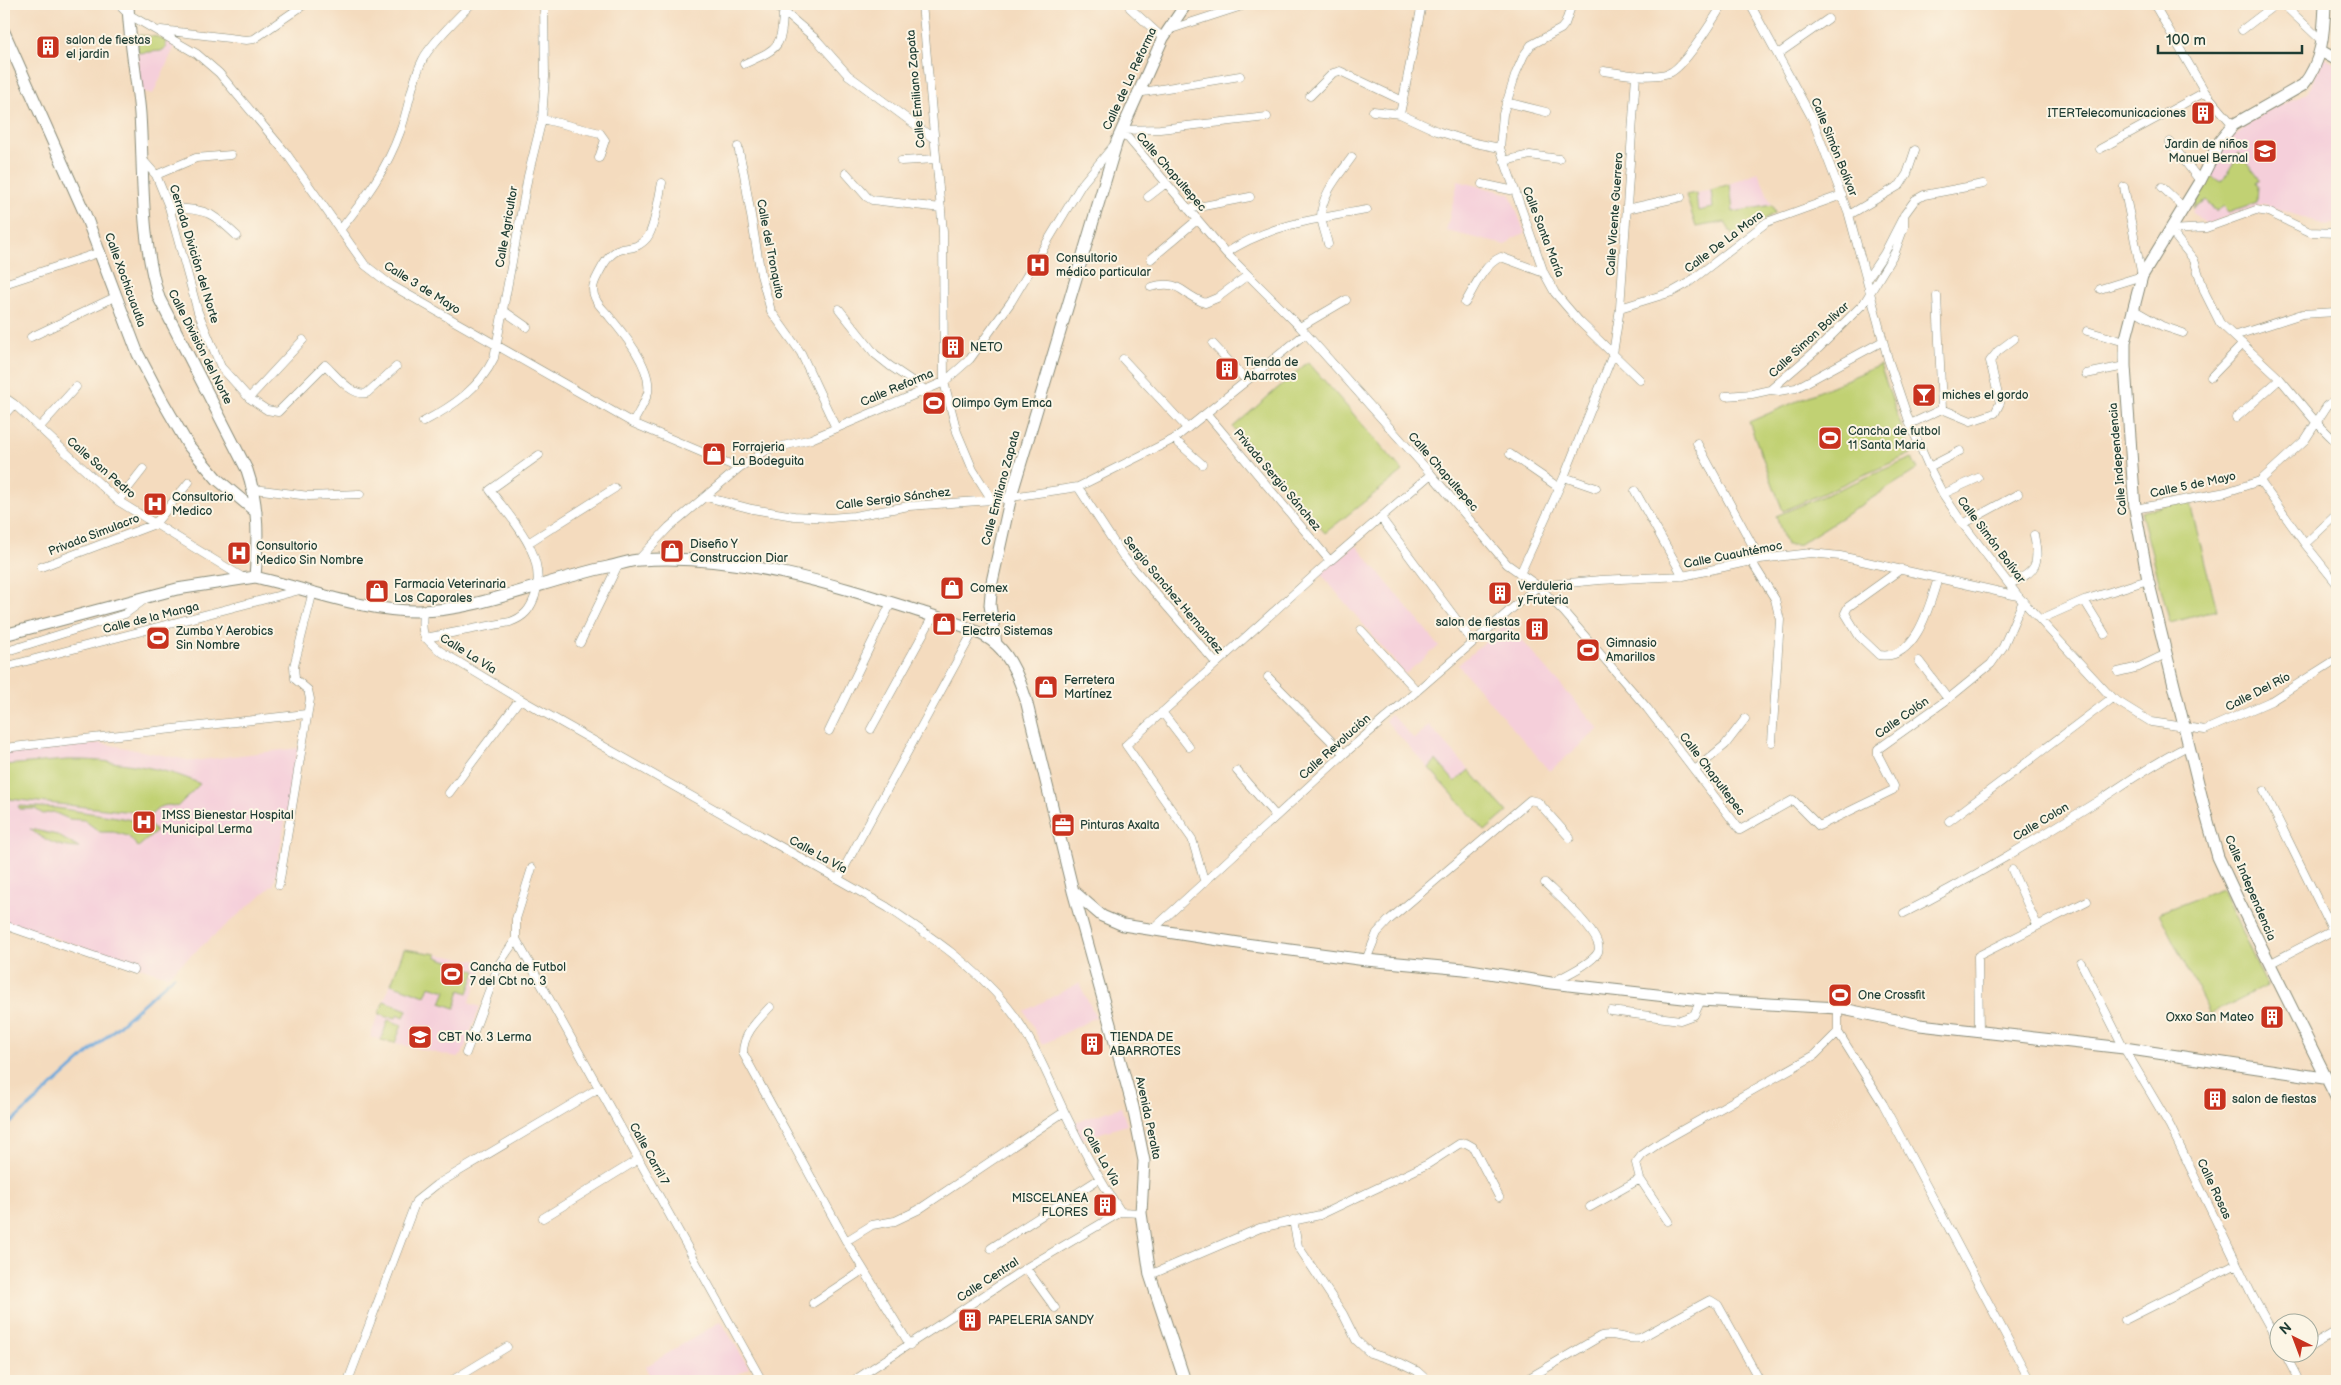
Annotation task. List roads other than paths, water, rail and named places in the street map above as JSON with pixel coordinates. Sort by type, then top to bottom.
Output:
[{"type":"main road","name":"Calle de La Reforma","points":[[1120,135],[1165,34],[1186,4]]},
{"type":"main road","name":"Calle Independencia","points":[[2325,4],[2321,46],[2312,73],[2303,86],[2233,125],[2220,141],[2200,181],[2142,276],[2125,342],[2125,366],[2135,508],[2148,580],[2188,746],[2218,857],[2268,964],[2332,1080],[2337,1099]]},
{"type":"main road","name":"Calle División del Norte","points":[[128,9],[140,112],[144,225],[151,272],[159,298],[247,470],[254,489],[257,552],[255,577]]},
{"type":"main road","name":"Calle Xochicuautla","points":[[4,32],[101,252],[115,297],[138,354],[188,445],[218,479],[256,512]]},
{"type":"main road","points":[[2321,46],[2337,60]]},
{"type":"main road","name":"Calle Emiliano Zapata","points":[[996,644],[990,605],[992,582],[1011,496],[1120,135]]},
{"type":"main road","points":[[4,635],[148,597],[242,577],[255,577],[381,608],[423,610],[461,606],[638,560],[691,559],[753,568],[833,586],[933,616],[973,632],[996,644]]},
{"type":"main road","name":"Avenida Peralta","points":[[996,644],[1003,652],[1020,682],[1026,700],[1073,891],[1133,1107],[1144,1168],[1141,1213],[1150,1275],[1185,1381]]},
{"type":"main road","points":[[1073,891],[1107,918],[1123,925],[1152,930],[1366,960],[1464,969],[1551,983],[1701,1000],[1838,1008],[1920,1025],[2124,1048],[2332,1080]]},
{"type":"street","name":"Calle 3 de Mayo","points":[[118,4],[197,54],[219,73],[286,153],[365,265],[391,285],[633,423],[739,468]]},
{"type":"street","points":[[158,29],[246,40],[254,39],[305,4]]},
{"type":"street","points":[[340,230],[363,200],[387,162],[400,132],[416,75],[424,57],[471,4]]},
{"type":"street","name":"Calle Agricultor","points":[[423,422],[446,410],[472,390],[487,371],[497,346],[528,176],[542,119],[546,77],[544,4]]},
{"type":"street","points":[[769,4],[784,11],[817,40],[848,75],[934,138]]},
{"type":"street","name":"Calle Emiliano Zapata","points":[[922,4],[941,208],[944,382],[957,432],[973,470],[992,500]]},
{"type":"street","points":[[1130,8],[1165,34],[1248,4]]},
{"type":"street","points":[[1400,114],[1404,82],[1422,4]]},
{"type":"street","name":"Calle Santa María","points":[[1572,4],[1565,24],[1561,29],[1531,44],[1524,54],[1506,102],[1500,129],[1500,148],[1544,274],[1555,293],[1640,380]]},
{"type":"street","points":[[1604,71],[1636,75],[1661,74],[1675,70],[1723,4]]},
{"type":"street","name":"Calle Simón Bolívar","points":[[1752,4],[1812,118],[1849,215],[1883,341],[1910,424],[1928,467],[1943,494],[2021,599],[2112,698],[2151,722],[2184,728]]},
{"type":"street","points":[[2154,4],[2206,92],[2233,125]]},
{"type":"street","points":[[2242,30],[2276,4]]},
{"type":"street","points":[[2283,4],[2321,46]]},
{"type":"street","points":[[744,64],[771,51],[776,46],[782,38],[784,11]]},
{"type":"street","points":[[1778,54],[1828,19]]},
{"type":"street","points":[[1310,96],[1333,73],[1340,72],[1403,101]]},
{"type":"street","name":"Calle Vicente Guerrero","points":[[1613,354],[1620,308],[1636,75]]},
{"type":"street","points":[[1137,94],[1240,76]]},
{"type":"street","points":[[2100,149],[2206,92]]},
{"type":"street","points":[[1506,102],[1546,112]]},
{"type":"street","points":[[1373,111],[1400,114],[1437,131],[1475,143],[1500,148]]},
{"type":"street","points":[[1120,135],[1267,117]]},
{"type":"street","points":[[542,119],[600,133],[605,140],[599,158]]},
{"type":"street","name":"Calle Chapultepec","points":[[1120,135],[1128,138],[1226,253],[1303,331],[1431,474],[1507,564],[1538,586],[1564,612],[1647,708],[1740,830]]},
{"type":"street","name":"Calle Reforma","points":[[638,560],[670,527],[739,468],[768,450],[811,439],[927,391],[944,382],[970,359],[1011,302],[1082,184],[1120,135]]},
{"type":"street","points":[[2170,142],[2200,181]]},
{"type":"street","name":"Calle del Tronquito","points":[[738,148],[761,275],[771,311],[801,353],[836,428]]},
{"type":"street","points":[[1849,215],[1900,185],[1907,174],[1916,150]]},
{"type":"street","points":[[156,175],[196,158],[231,155]]},
{"type":"street","points":[[1504,161],[1530,155],[1560,159]]},
{"type":"street","points":[[1328,244],[1321,218],[1326,194],[1352,156]]},
{"type":"street","name":"Cerrada Divición del Norte","points":[[142,159],[156,175],[169,207],[198,312],[221,367],[249,398],[267,410],[278,412],[325,365],[353,390],[362,394],[367,393],[396,367]]},
{"type":"street","points":[[901,161],[936,159]]},
{"type":"street","points":[[846,173],[867,197],[872,200],[941,208]]},
{"type":"street","points":[[633,423],[645,401],[648,380],[632,345],[598,304],[593,292],[594,285],[610,253],[640,243],[650,233],[662,183]]},
{"type":"street","points":[[1148,197],[1166,183]]},
{"type":"street","points":[[1482,184],[1515,191]]},
{"type":"street","points":[[1867,279],[1884,254],[1904,215],[1915,200],[1924,195],[1983,184]]},
{"type":"street","points":[[2100,290],[2142,276],[2124,187]]},
{"type":"street","points":[[2162,187],[2183,207]]},
{"type":"street","name":"Calle De La Mora","points":[[1620,308],[1672,292],[1688,283],[1767,222],[1842,195]]},
{"type":"street","points":[[1188,209],[1250,197]]},
{"type":"street","points":[[1627,209],[1681,197]]},
{"type":"street","points":[[169,207],[205,211],[218,218],[237,236]]},
{"type":"street","points":[[1226,253],[1240,244],[1268,232],[1321,218],[1368,210]]},
{"type":"street","points":[[2170,230],[2206,228],[2256,210],[2268,212],[2310,232],[2337,233]]},
{"type":"street","points":[[1871,293],[1886,269],[1902,234],[1904,215]]},
{"type":"street","points":[[1151,259],[1198,220]]},
{"type":"street","points":[[2170,230],[2194,260],[2210,305],[2220,323],[2280,379],[2316,422],[2337,443]]},
{"type":"street","points":[[4,284],[101,252]]},
{"type":"street","points":[[1465,303],[1485,270],[1493,260],[1501,257],[1544,274]]},
{"type":"street","points":[[1151,287],[1173,284],[1205,303],[1217,298],[1248,275]]},
{"type":"street","name":"Calle Simon Bolivar","points":[[1726,396],[1752,394],[1770,390],[1854,314],[1871,293]]},
{"type":"street","points":[[1937,296],[1942,409]]},
{"type":"street","points":[[31,337],[115,297]]},
{"type":"street","name":"Calle Sergio Sánchez","points":[[706,497],[752,509],[794,516],[830,518],[854,516],[909,506],[992,500],[1078,487],[1174,439],[1207,414],[1303,331],[1346,300]]},
{"type":"street","points":[[838,309],[875,354],[927,391]]},
{"type":"street","points":[[2134,310],[2162,326],[2183,333]]},
{"type":"street","points":[[504,311],[527,327]]},
{"type":"street","points":[[2234,336],[2302,314],[2336,312]]},
{"type":"street","points":[[2087,331],[2125,342]]},
{"type":"street","points":[[1910,424],[1942,409],[1971,421],[1991,416],[2000,403],[1990,361],[1998,351],[2014,339]]},
{"type":"street","points":[[249,398],[302,340]]},
{"type":"street","points":[[1770,390],[1779,391],[1796,388],[1883,341]]},
{"type":"street","points":[[1213,344],[1246,380]]},
{"type":"street","points":[[2211,377],[2243,344]]},
{"type":"street","points":[[1520,574],[1564,477],[1613,354]]},
{"type":"street","points":[[1123,359],[1187,428]]},
{"type":"street","points":[[2086,374],[2125,366]]},
{"type":"street","points":[[2236,418],[2280,379]]},
{"type":"street","points":[[39,428],[76,387]]},
{"type":"street","name":"Calle San Pedro","points":[[4,397],[14,404],[118,501],[242,577]]},
{"type":"street","name":"Calle 5 de Mayo","points":[[2135,508],[2226,492],[2260,481],[2305,440],[2327,406],[2337,398]]},
{"type":"street","points":[[4,415],[14,404]]},
{"type":"street","name":"Privada Sergio Sánchez","points":[[1207,414],[1330,561]]},
{"type":"street","points":[[1174,439],[1202,464]]},
{"type":"street","points":[[1697,443],[1775,598],[1780,620],[1772,742]]},
{"type":"street","points":[[1928,467],[1960,451]]},
{"type":"street","points":[[1510,454],[1558,487]]},
{"type":"street","points":[[425,638],[477,629],[522,618],[532,604],[538,586],[536,560],[528,543],[490,490],[539,455]]},
{"type":"street","points":[[118,501],[143,469]]},
{"type":"street","name":"Sergio Sanchez Hernandez","points":[[1078,487],[1123,556],[1216,664],[1330,561],[1431,474]]},
{"type":"street","points":[[1564,477],[1596,488]]},
{"type":"street","points":[[1943,494],[1978,478]]},
{"type":"street","points":[[2260,481],[2305,544],[2337,584]]},
{"type":"street","points":[[155,524],[189,482]]},
{"type":"street","points":[[528,543],[615,488]]},
{"type":"street","points":[[254,489],[310,496],[360,494]]},
{"type":"street","points":[[1635,492],[1683,576]]},
{"type":"street","points":[[1964,524],[2018,494]]},
{"type":"street","points":[[2305,544],[2337,514]]},
{"type":"street","points":[[1381,518],[1473,642]]},
{"type":"street","name":"Privada Simulacro","points":[[41,567],[155,524]]},
{"type":"street","points":[[2010,584],[2028,574],[2035,567],[2038,553],[2034,535]]},
{"type":"street","name":"Calle Cuauhtémoc","points":[[1538,586],[1600,580],[1683,576],[1756,561],[1811,553],[1840,556],[1901,569],[2021,599]]},
{"type":"street","points":[[580,643],[618,565]]},
{"type":"street","points":[[1901,569],[1848,607],[1845,613],[1859,636],[1879,655],[1896,654],[1915,636],[1926,619],[1938,578]]},
{"type":"street","points":[[2041,619],[2084,600],[2148,580]]},
{"type":"street","name":"Calle Revolución","points":[[1152,930],[1204,880],[1344,754],[1538,586]]},
{"type":"street","points":[[279,885],[310,699],[308,690],[296,679],[294,666],[309,590]]},
{"type":"street","name":"Calle de la Manga","points":[[4,667],[309,590]]},
{"type":"street","points":[[4,652],[125,614],[148,597]]},
{"type":"street","name":"Calle Colón","points":[[1740,830],[1793,800],[1819,826],[1893,790],[1894,786],[1877,753],[1878,748],[1948,699],[1991,664],[2003,647],[2021,599]]},
{"type":"street","points":[[2084,600],[2104,634]]},
{"type":"street","points":[[829,731],[891,603]]},
{"type":"street","name":"Calle La Vía","points":[[423,610],[422,633],[440,651],[520,699],[887,907],[940,944],[1008,1006],[1030,1041],[1064,1112],[1100,1179],[1121,1212]]},
{"type":"street","points":[[871,729],[933,616]]},
{"type":"street","points":[[1361,630],[1417,691]]},
{"type":"street","points":[[838,879],[973,632]]},
{"type":"street","points":[[2118,672],[2139,667],[2166,654]]},
{"type":"street","name":"Calle Del Río","points":[[2184,728],[2205,730],[2218,726],[2271,701],[2337,659]]},
{"type":"street","points":[[1919,661],[1948,699]]},
{"type":"street","points":[[1204,880],[1192,839],[1126,747],[1216,664]]},
{"type":"street","points":[[1268,676],[1344,754]]},
{"type":"street","points":[[1949,821],[2112,698]]},
{"type":"street","points":[[449,793],[520,699]]},
{"type":"street","points":[[1162,712],[1189,746]]},
{"type":"street","points":[[4,748],[306,714]]},
{"type":"street","points":[[1695,770],[1725,744],[1745,719]]},
{"type":"street","name":"Calle Colon","points":[[1904,913],[1946,892],[2106,796],[2163,758],[2188,746]]},
{"type":"street","points":[[1238,771],[1276,816]]},
{"type":"street","points":[[2264,792],[2335,930],[2268,964]]},
{"type":"street","points":[[1366,960],[1378,933],[1389,920],[1530,800],[1538,802],[1570,838]]},
{"type":"street","points":[[466,1054],[499,964],[516,938],[516,919],[532,868]]},
{"type":"street","points":[[2012,870],[2038,925]]},
{"type":"street","points":[[1545,883],[1590,929],[1597,938],[1599,946],[1598,952],[1593,958],[1551,983]]},
{"type":"street","points":[[1979,1033],[1978,956],[2087,901]]},
{"type":"street","points":[[4,925],[134,970]]},
{"type":"street","name":"Calle Carril 7","points":[[516,938],[762,1381]]},
{"type":"street","name":"Calle Rosas","points":[[2081,963],[2124,1048],[2170,1126],[2268,1323]]},
{"type":"street","points":[[1611,1011],[1680,1020],[1694,1015],[1701,1000]]},
{"type":"street","points":[[770,1007],[750,1030],[743,1046],[743,1053],[846,1241],[910,1344]]},
{"type":"street","points":[[1838,1008],[1838,1032],[1883,1104],[2030,1381]]},
{"type":"street","points":[[1668,1221],[1640,1179],[1636,1163],[1642,1156],[1661,1142],[1815,1055],[1838,1032]]},
{"type":"street","points":[[348,1381],[416,1201],[436,1185],[599,1088]]},
{"type":"street","points":[[846,1241],[872,1225],[895,1221],[918,1210],[1064,1112]]},
{"type":"street","points":[[1150,1275],[1260,1228],[1320,1215],[1428,1164],[1459,1144],[1473,1147],[1498,1197]]},
{"type":"street","points":[[543,1218],[639,1159]]},
{"type":"street","points":[[991,1248],[1100,1179]]},
{"type":"street","points":[[1590,1207],[1640,1179]]},
{"type":"street","points":[[1121,1212],[1141,1213]]},
{"type":"street","name":"Calle Central","points":[[853,1381],[862,1378],[1026,1268],[1121,1212]]},
{"type":"street","points":[[1293,1220],[1298,1246],[1343,1314],[1356,1340],[1370,1353],[1409,1367],[1428,1381]]},
{"type":"street","points":[[2125,1320],[2237,1264]]},
{"type":"street","points":[[1026,1268],[1055,1308]]},
{"type":"street","points":[[813,1302],[863,1270]]},
{"type":"street","points":[[1524,1381],[1601,1336],[1611,1335],[1629,1340],[1640,1338],[1710,1300],[1718,1306],[1760,1381]]},
{"type":"street","points":[[2318,1342],[2337,1331]]},
{"type":"street","points":[[451,1381],[506,1347]]},
{"type":"street","points":[[2289,1362],[2299,1381]]},
{"type":"waterway","points":[[4,1129],[174,976]]},
{"type":"place","name":"salon de fiestas el jardin","points":[[48,47]]},
{"type":"place","name":"ITERTelecomunicaciones","points":[[2203,113]]},
{"type":"place","name":"Jardin de niños Manuel Bernal","points":[[2265,151]]},
{"type":"place","name":"Consultorio médico particular","points":[[1038,265]]},
{"type":"place","name":"NETO","points":[[953,347]]},
{"type":"place","name":"Tienda de Abarrotes","points":[[1227,369]]},
{"type":"place","name":"miches el gordo","points":[[1924,395]]},
{"type":"place","name":"Olimpo Gym Emca","points":[[934,403]]},
{"type":"place","name":"Cancha de futbol 11 Santa Maria","points":[[1830,438]]},
{"type":"place","name":"Forrajeria La Bodeguita","points":[[714,454]]},
{"type":"place","name":"Consultorio Medico","points":[[155,504]]},
{"type":"place","name":"Diseño Y Construccion Diar","points":[[672,551]]},
{"type":"place","name":"Consultorio Medico Sin Nombre","points":[[239,553]]},
{"type":"place","name":"Comex","points":[[952,588]]},
{"type":"place","name":"Farmacia Veterinaria Los Caporales","points":[[377,591]]},
{"type":"place","name":"Verduleria y Fruteria","points":[[1500,593]]},
{"type":"place","name":"Ferreteria Electro Sistemas","points":[[944,624]]},
{"type":"place","name":"salon de fiestas margarita","points":[[1537,629]]},
{"type":"place","name":"Zumba Y Aerobics Sin Nombre","points":[[158,638]]},
{"type":"place","name":"Gimnasio Amarillos","points":[[1588,650]]},
{"type":"place","name":"Ferretera Martínez","points":[[1046,687]]},
{"type":"place","name":"IMSS Bienestar Hospital Municipal Lerma","points":[[144,822]]},
{"type":"place","name":"Pinturas Axalta","points":[[1063,825]]},
{"type":"place","name":"Cancha de Futbol 7 del Cbt no. 3","points":[[452,974]]},
{"type":"place","name":"One Crossfit","points":[[1840,995]]},
{"type":"place","name":"Oxxo San Mateo","points":[[2272,1017]]},
{"type":"place","name":"CBT No. 3 Lerma","points":[[420,1037]]},
{"type":"place","name":"TIENDA DE ABARROTES","points":[[1092,1044]]},
{"type":"place","name":"salon de fiestas","points":[[2215,1099]]},
{"type":"place","name":"MISCELANEA FLORES","points":[[1105,1205]]},
{"type":"place","name":"PAPELERIA SANDY","points":[[970,1320]]}]
